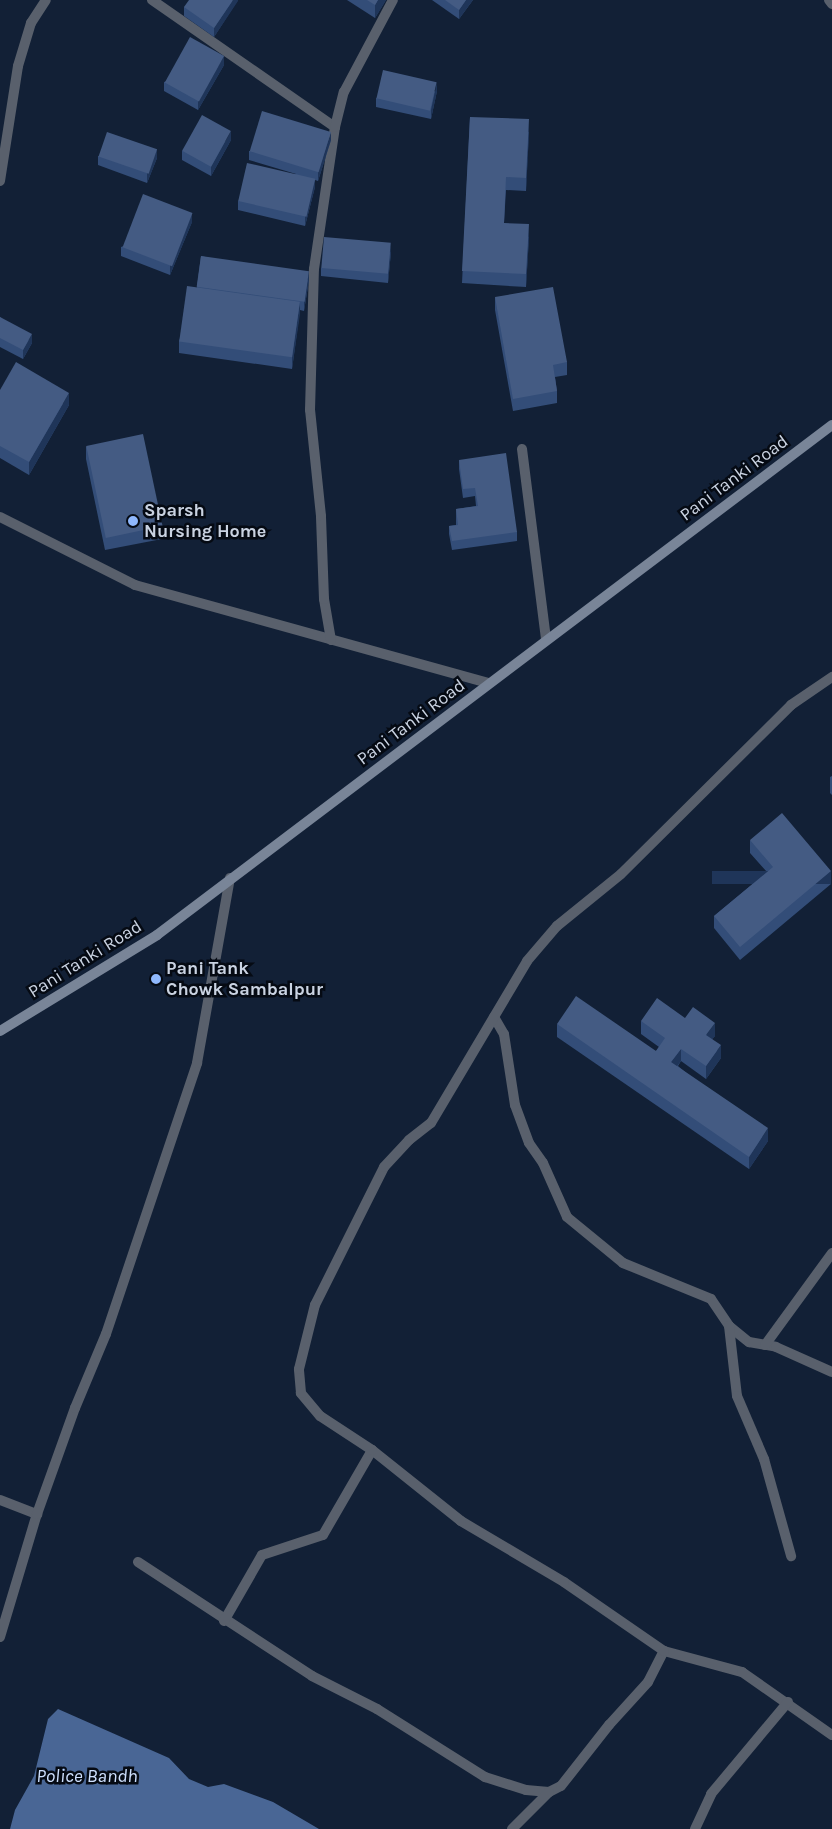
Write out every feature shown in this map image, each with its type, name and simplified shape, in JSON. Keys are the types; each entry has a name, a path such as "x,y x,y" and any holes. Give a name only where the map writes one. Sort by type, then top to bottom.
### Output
{"street":[{"path":"0,181 18,66 31,23 46,0"},
{"path":"152,0 335,127"},
{"path":"331,640 324,599 321,516 310,410 314,269 335,127 344,92 393,0"},
{"path":"829,0 832,4"},
{"name":"Pani Tanki Road","path":"0,1031 157,934 832,425"},
{"path":"522,449 546,640"},
{"path":"0,516 135,585 489,683"},
{"path":"832,677 791,705 621,874 557,926 527,961 431,1123 409,1140 384,1167 315,1305 299,1369 301,1393 320,1416 372,1450 461,1520 564,1582 664,1651 733,1668 788,1702 832,1735"},
{"path":"0,1637 37,1514 75,1408 106,1334 197,1063 230,878"},
{"path":"494,1017 504,1034 515,1105 529,1144 543,1163 567,1217 624,1263 711,1299 729,1326 749,1342 765,1345 832,1372"},
{"path":"765,1345 832,1252"},
{"path":"729,1326 737,1396 764,1459 791,1556"},
{"path":"224,1621 262,1555 323,1535 372,1450"},
{"path":"0,1500 37,1514"},
{"path":"138,1562 224,1621 312,1676 377,1709 484,1777 526,1790 549,1792"},
{"path":"512,1829 549,1792 561,1786 598,1738 648,1682 664,1651"},
{"path":"695,1829 710,1794 788,1702"}],"water":[{"name":"Police Bandh","path":"58,1709 169,1758 189,1779 208,1787 224,1784 273,1802 319,1829 10,1829 15,1810 34,1776 48,1719"}],"building":[{"path":"189,0 233,0 214,28 184,7"},
{"path":"367,0 378,0 375,5"},
{"path":"445,0 466,0 459,10"},
{"path":"190,37 224,56 199,101 165,82"},
{"path":"383,70 437,82 430,111 376,98"},
{"path":"262,111 331,132 319,172 250,151"},
{"path":"202,115 231,131 211,167 182,151"},
{"path":"470,117 529,119 526,178 506,177 504,223 529,224 526,274 462,271"},
{"path":"107,132 157,149 149,174 99,157"},
{"path":"247,163 315,179 306,217 238,201"},
{"path":"143,194 192,213 172,266 123,247"},
{"path":"324,237 391,243 388,274 321,268"},
{"path":"201,256 309,271 305,302 197,287"},
{"path":"187,286 300,302 292,357 179,341"},
{"path":"553,287 567,362 553,365 557,391 513,399 495,297"},
{"path":"0,317 32,334 23,350 0,338"},
{"path":"16,362 69,393 29,462 0,446 0,390"},
{"path":"143,434 163,526 106,538 86,446"},
{"path":"506,453 517,532 452,541 449,526 458,525 456,509 478,506 475,488 463,489 459,460"},
{"path":"782,813 831,871 740,947 714,916 773,867 750,840"},
{"path":"576,996 656,1051 665,1038 641,1021 657,998 685,1018 693,1007 715,1023 706,1035 721,1045 706,1066 681,1049 671,1062 768,1128 749,1157 557,1024"}],"place":[{"name":"Sparsh Nursing Home","path":"133,521"},
{"name":"Pani Tank Chowk Sambalpur","path":"156,979"}]}
